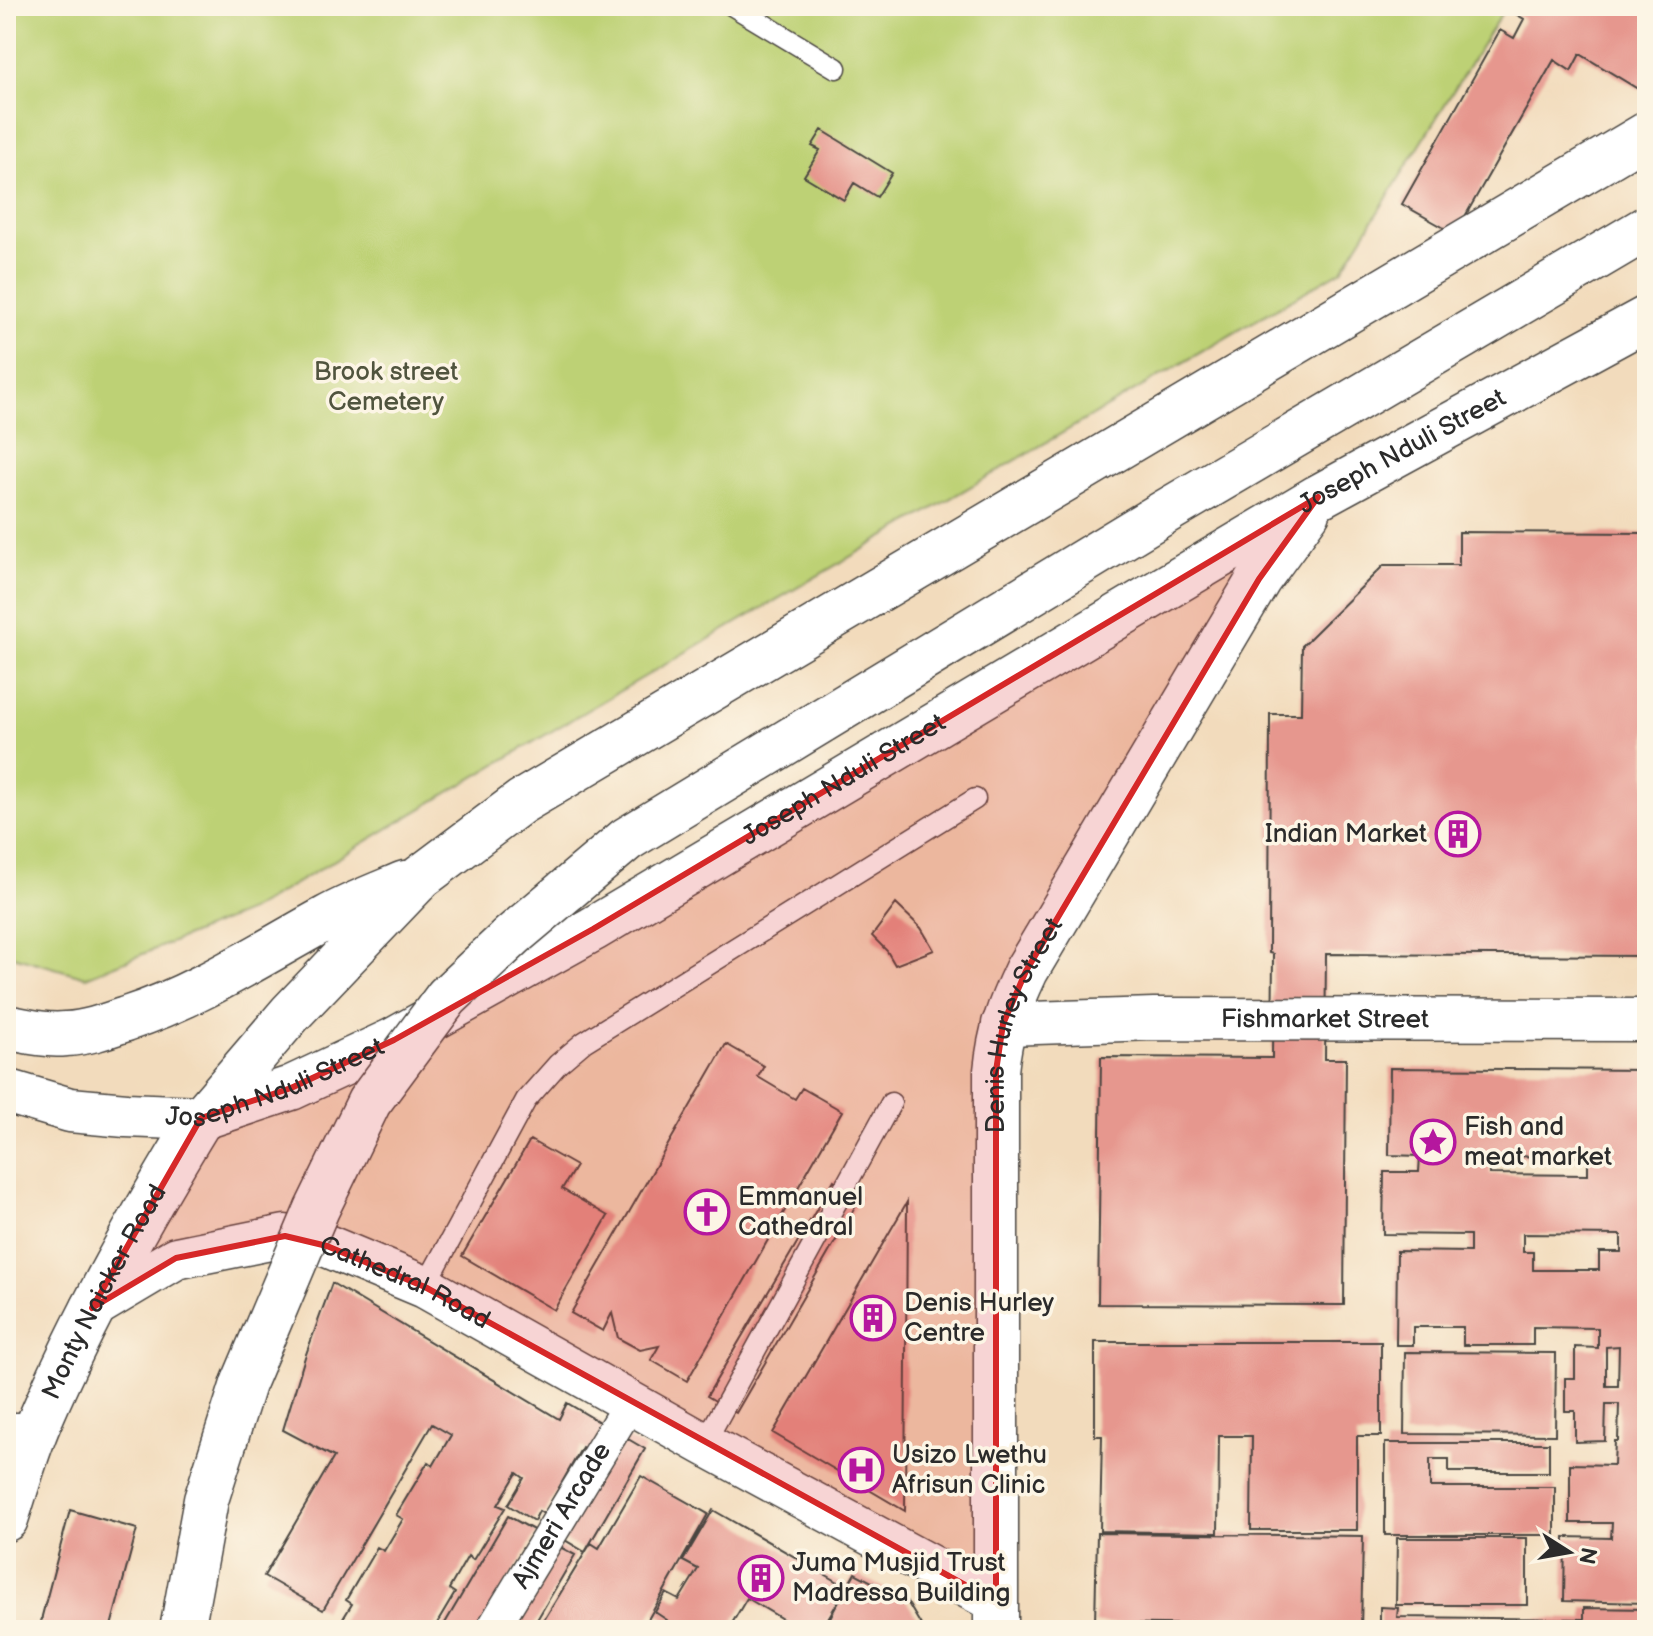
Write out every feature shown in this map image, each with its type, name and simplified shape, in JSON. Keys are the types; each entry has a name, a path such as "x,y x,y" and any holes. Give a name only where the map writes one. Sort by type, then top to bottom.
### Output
{"main road":[{"path":"6,1027 33,1033 66,1034 97,1029 150,1012 331,916 421,877 521,802 1647,134"},
{"path":"182,1630 206,1500 243,1384 317,1209 369,1102 447,997 513,935 627,839 1165,512 1647,228"},
{"name":"Joseph Nduli Street","path":"6,1091 70,1110 201,1118 291,1088 394,1040 593,929 1318,497 1628,343 1647,318"},
{"name":"Denis Hurley Street","path":"996,1616 996,1071 1003,1024 1026,971 1259,579 1318,497"},
{"name":"Monty Naicker Road","path":"6,1519 22,1423 201,1118 290,1014 421,877"}],"street":[{"name":"Fishmarket Street","path":"1003,1024 1154,1019 1647,1020"},
{"name":"Cathedral Road","path":"92,1308 176,1258 285,1236 327,1246 425,1287 704,1444 996,1616"},
{"name":"Ajmeri Arcade","path":"492,1630 630,1403"}],"lane":[{"path":"733,6 836,68"},
{"path":"425,1287 526,1100 558,1064 584,1042 975,799"},
{"path":"704,1444 891,1103"}],"highlighted area":[{"path":"1318,497 1259,579 1026,971 1003,1024 996,1071 996,1602 425,1287 327,1246 285,1236 176,1258 92,1308 201,1118 291,1088 394,1040 593,929"}],"green space":[{"name":"Brook street Cemetery","path":"6,6 1488,6 1501,14 1342,270 249,911 86,977 6,954"}],"building":[{"path":"1502,6 1647,6 1647,83 1638,89 1580,54 1571,71 1554,60 1455,234 1402,204 1500,30 1514,38 1524,19"},
{"path":"822,130 892,173 877,197 854,183 844,200 804,176 820,150 812,146"},
{"name":"Indian Market","path":"1459,532 1647,533 1647,956 1326,954 1325,1059 1346,1059 1344,1305 1098,1304 1101,1057 1272,1058 1270,714 1301,714 1302,646 1384,565 1459,565"},
{"path":"896,904 921,928 934,950 895,965 887,951 872,936"},
{"name":"Emmanuel Cathedral","path":"726,1044 764,1066 758,1077 795,1099 802,1088 842,1111 687,1381 651,1360 659,1346 640,1350 618,1338 612,1313 603,1331 571,1313"},
{"path":"1390,1068 1647,1070 1647,1603 1564,1601 1565,1537 1611,1538 1612,1523 1570,1523 1570,1464 1614,1465 1615,1441 1618,1441 1619,1404 1606,1404 1605,1441 1575,1442 1575,1411 1565,1411 1565,1378 1575,1378 1575,1347 1598,1348 1598,1328 1533,1327 1533,1345 1463,1345 1463,1327 1413,1327 1413,1345 1396,1345 1397,1251 1470,1252 1470,1235 1383,1234 1384,1172 1419,1172 1420,1156 1389,1155","holes":["1490,1156 1588,1157 1588,1175 1490,1174","1523,1234 1621,1235 1621,1252 1599,1252 1599,1270 1533,1270 1533,1252 1523,1252","1619,1346 1618,1386 1606,1386 1606,1347"]},
{"path":"530,1140 576,1166 562,1189 608,1216 554,1310 462,1256"},
{"path":"834,1180 861,1197 736,1413 707,1396"},
{"name":"Denis Hurley Centre","path":"907,1202 905,1511 773,1433"},
{"path":"332,1283 559,1419 567,1403 645,1449 585,1552 560,1537 600,1457 582,1447 544,1514 539,1511 534,1521 508,1505 524,1478 517,1473 498,1505 505,1508 473,1560 468,1556 449,1589 455,1593 433,1630 336,1630 352,1604 346,1600 377,1547 384,1551 403,1519 396,1515 428,1462 433,1466 451,1435 432,1424 323,1610 264,1576 334,1457 283,1430"},
{"path":"1095,1342 1381,1342 1381,1436 1357,1436 1357,1530 1251,1530 1252,1436 1219,1436 1218,1533 1100,1531 1102,1436 1095,1436"},
{"path":"1405,1352 1556,1353 1555,1435 1404,1434"},
{"path":"1385,1443 1549,1443 1549,1472 1449,1472 1449,1459 1430,1459 1430,1487 1555,1487 1555,1535 1385,1535"},
{"path":"641,1476 708,1514 642,1630 538,1630 591,1543 599,1548"},
{"path":"70,1510 137,1529 110,1630 40,1630"},
{"name":"Juma Musjid Trust Madressa Building","path":"713,1510 847,1587 855,1573 906,1600 924,1630 826,1630 842,1595 821,1630 801,1630 747,1598 728,1630 662,1630 667,1620 655,1612 666,1593 679,1600 698,1569 683,1561"},
{"path":"508,1516 537,1532 480,1630 441,1630"},
{"path":"1097,1533 1363,1536 1361,1630 1354,1630 1354,1627 1095,1623"},
{"path":"1397,1538 1527,1538 1527,1605 1396,1605"},
{"path":"549,1541 575,1555 531,1630 495,1630"},
{"path":"1380,1607 1398,1608 1397,1617 1584,1619 1584,1608 1647,1609 1647,1630 1380,1630"}],"place":[{"name":"Indian Market","path":"1458,834"},
{"name":"Fish and meat market","path":"1433,1142"},
{"name":"Emmanuel Cathedral","path":"707,1212"},
{"name":"Denis Hurley Centre","path":"873,1318"},
{"name":"Usizo Lwethu Afrisun Clinic","path":"861,1470"},
{"name":"Juma Musjid Trust Madressa Building","path":"761,1578"}]}
